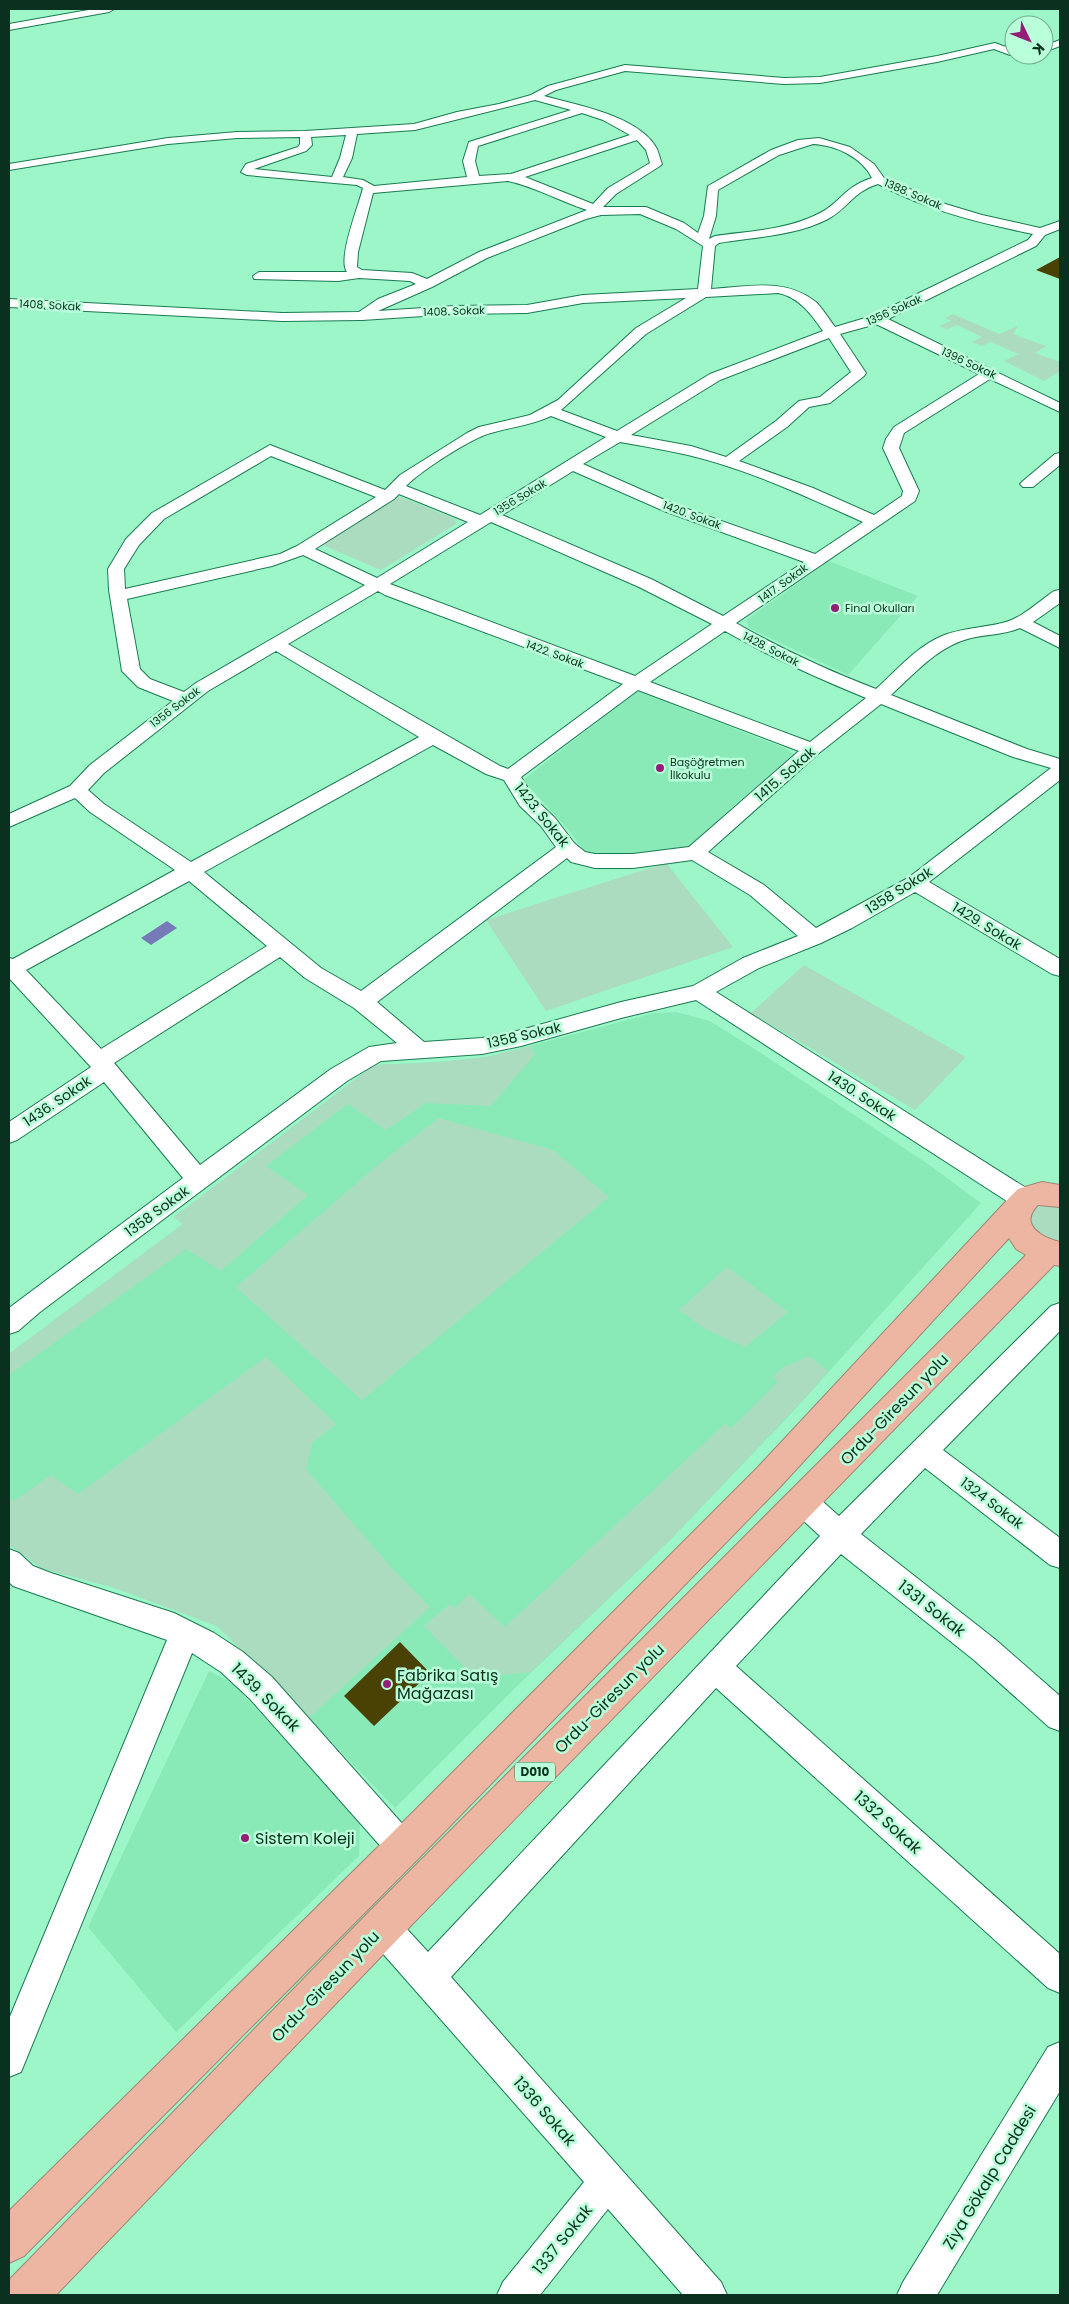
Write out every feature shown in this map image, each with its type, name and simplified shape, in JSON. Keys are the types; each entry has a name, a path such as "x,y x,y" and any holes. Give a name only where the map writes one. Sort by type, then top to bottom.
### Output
{"highway":[{"name":"D010","path":"9,2242 403,1848 769,1477 1060,1173"},
{"path":"1035,1200 1016,1221 1021,1234 1033,1246 1056,1256"},
{"name":"Ordu-Giresun yolu","path":"26,2295 382,1927 803,1502 1056,1256"}],"street":[{"path":"9,27 109,9"},
{"path":"9,167 168,141 236,135 352,132 414,127 457,115 500,107 535,96 552,88 600,73 624,68 784,81 811,80 937,59 995,46 1004,49"},
{"path":"535,96 626,126 650,146 655,155 656,164 612,191 593,211"},
{"path":"474,180 469,162 473,144 580,110"},
{"path":"336,180 346,158 352,132"},
{"path":"305,134 306,146 302,150 250,166 247,172 286,178 359,182 369,187 350,266 352,270 359,274"},
{"path":"368,190 512,178 638,136"},
{"name":"1388. Sokak","path":"705,242 712,190 728,178 795,145 811,141 843,146 876,172 879,180 908,195 981,219 1040,232"},
{"path":"512,178 593,211"},
{"path":"362,316 383,302 427,284 483,255 593,211 642,210 680,226 705,242 802,225 820,218 837,208 858,187 879,180"},
{"name":"1356 Sokak","path":"9,821 76,790 97,769 202,687 378,584 715,377 832,332 877,319 1032,242 1040,232 1060,224"},
{"path":"185,700 144,683 131,671 118,596 286,557 303,549 392,492 405,478 446,450 484,430 535,418 550,411 563,403 641,331 704,292 705,242"},
{"path":"259,276 338,276 359,274 412,277 427,284"},
{"name":"1408. Sokak","path":"9,303 282,317 362,316 454,310 528,309 583,299 750,289 789,291 812,306 859,373 825,400 804,404 802,409 728,462"},
{"name":"1396 Sokak","path":"877,319 1039,396 1060,408"},
{"name":"1417. Sokak","path":"511,776 636,684 908,498 911,491 891,448 893,439 899,430 990,373"},
{"path":"1039,396 1053,391"},
{"path":"550,411 619,436 691,451 728,462 807,491 874,521"},
{"name":"1428. Sokak","path":"118,596 116,569 132,542 158,516 270,450 392,492 485,518 645,583 769,649 878,697 1020,753 1060,765"},
{"path":"1028,484 1060,458"},
{"name":"1420. Sokak","path":"572,465 670,508 815,560"},
{"name":"1422. Sokak","path":"303,549 391,592 812,749"},
{"name":"1415. Sokak","path":"695,853 812,749 878,697 926,654 947,640 970,633 1006,628 1021,622 1060,595"},
{"path":"1021,622 1060,643"},
{"name":"1423. Sokak","path":"276,644 493,770 511,776 527,802 548,822 567,848 578,856 595,860 633,861 695,853"},
{"path":"199,1180 102,1065 10,968 190,871 433,736"},
{"name":"1358 Sokak","path":"10,1320 339,1075 377,1053 482,1046 521,1038 621,1010 699,992 752,963 814,938 915,884 1060,771"},
{"path":"76,790 97,808 190,871 313,973 362,1002 418,1049"},
{"path":"362,1002 567,848"},
{"path":"695,853 757,890 814,938"},
{"name":"1429. Sokak","path":"915,884 1060,969"},
{"name":"1436. Sokak","path":"9,1134 102,1065 281,947"},
{"name":"1430. Sokak","path":"699,992 1035,1200"},
{"path":"428,1977 715,1666 840,1535 925,1452 1060,1314"},
{"name":"1324 Sokak","path":"925,1452 1060,1555"},
{"name":"1331 Sokak","path":"803,1502 840,1535 984,1650 1060,1716"},
{"name":"1439. Sokak","path":"9,1563 23,1576 50,1587 164,1623 232,1662 261,1688 403,1848"},
{"path":"9,2060 185,1634"},
{"name":"1332 Sokak","path":"715,1666 1060,1976"},
{"name":"1336 Sokak","path":"382,1927 708,2295"},
{"name":"Ziya Gökalp Caddesi","path":"916,2295 1060,2059"},
{"name":"1337 Sokak","path":"516,2295 607,2182"}],"shaded area":[{"path":"953,314 999,334 1018,326 1013,334 1046,346 1035,353 1060,362 1060,371 1044,381 1004,361 1018,354 991,342 982,346 972,342 982,337 957,325 947,329 939,326 951,321 945,318"},
{"path":"401,497 455,519 456,524 381,570 318,543 392,498"},
{"name":"Final Okulları","path":"829,561 918,596 848,675 749,628 746,620"},
{"name":"Başöğretmen İlkokulu","path":"637,691 785,748 796,756 732,807 690,850 631,857 586,854 571,833 523,780"},
{"path":"666,863 733,947 546,1011 486,920"},
{"path":"804,965 966,1057 915,1110 751,1013"},
{"path":"676,1012 710,1021 931,1166 981,1203 789,1416 668,1542 513,1690 395,1808 271,1679 217,1626 115,1588 41,1568 9,1545 9,1354 183,1224 174,1217 374,1065 441,1062 487,1057 654,1013"},
{"path":"530,1046 535,1054 491,1106 426,1103 386,1130 348,1104 266,1166 308,1195 221,1271 186,1249 9,1375 9,1354 183,1224 174,1217 374,1065 441,1062 487,1057"},
{"path":"439,1118 553,1150 609,1197 362,1400 236,1287 379,1164"},
{"path":"1044,1205 1060,1207 1060,1240 1042,1236 1033,1228 1031,1216 1033,1210"},
{"path":"727,1267 788,1312 745,1347 705,1329 679,1310"},
{"path":"809,1356 828,1371 810,1393 668,1542 531,1672 475,1678 424,1626 450,1604 455,1608 469,1594 505,1627 725,1424 731,1428 778,1382 772,1377 784,1367"},
{"path":"266,1357 336,1424 312,1443 306,1469 391,1567 430,1607 309,1718 217,1626 115,1588 41,1568 9,1544 9,1497 14,1501 51,1475 78,1494"},
{"name":"Sistem Koleji","path":"209,1671 231,1682 360,1819 359,1856 176,2032 88,1927"}],"water":[{"path":"167,921 177,928 151,945 141,938"}],"building":[{"path":"1060,257 1060,279 1036,270"},
{"name":"Fabrika Satış Mağazası","path":"400,1642 430,1673 374,1726 344,1696"}],"place":[{"name":"Final Okulları","path":"835,608"},
{"name":"Başöğretmen İlkokulu","path":"660,768"},
{"name":"Fabrika Satış Mağazası","path":"387,1684"},
{"name":"Sistem Koleji","path":"245,1838"}]}
